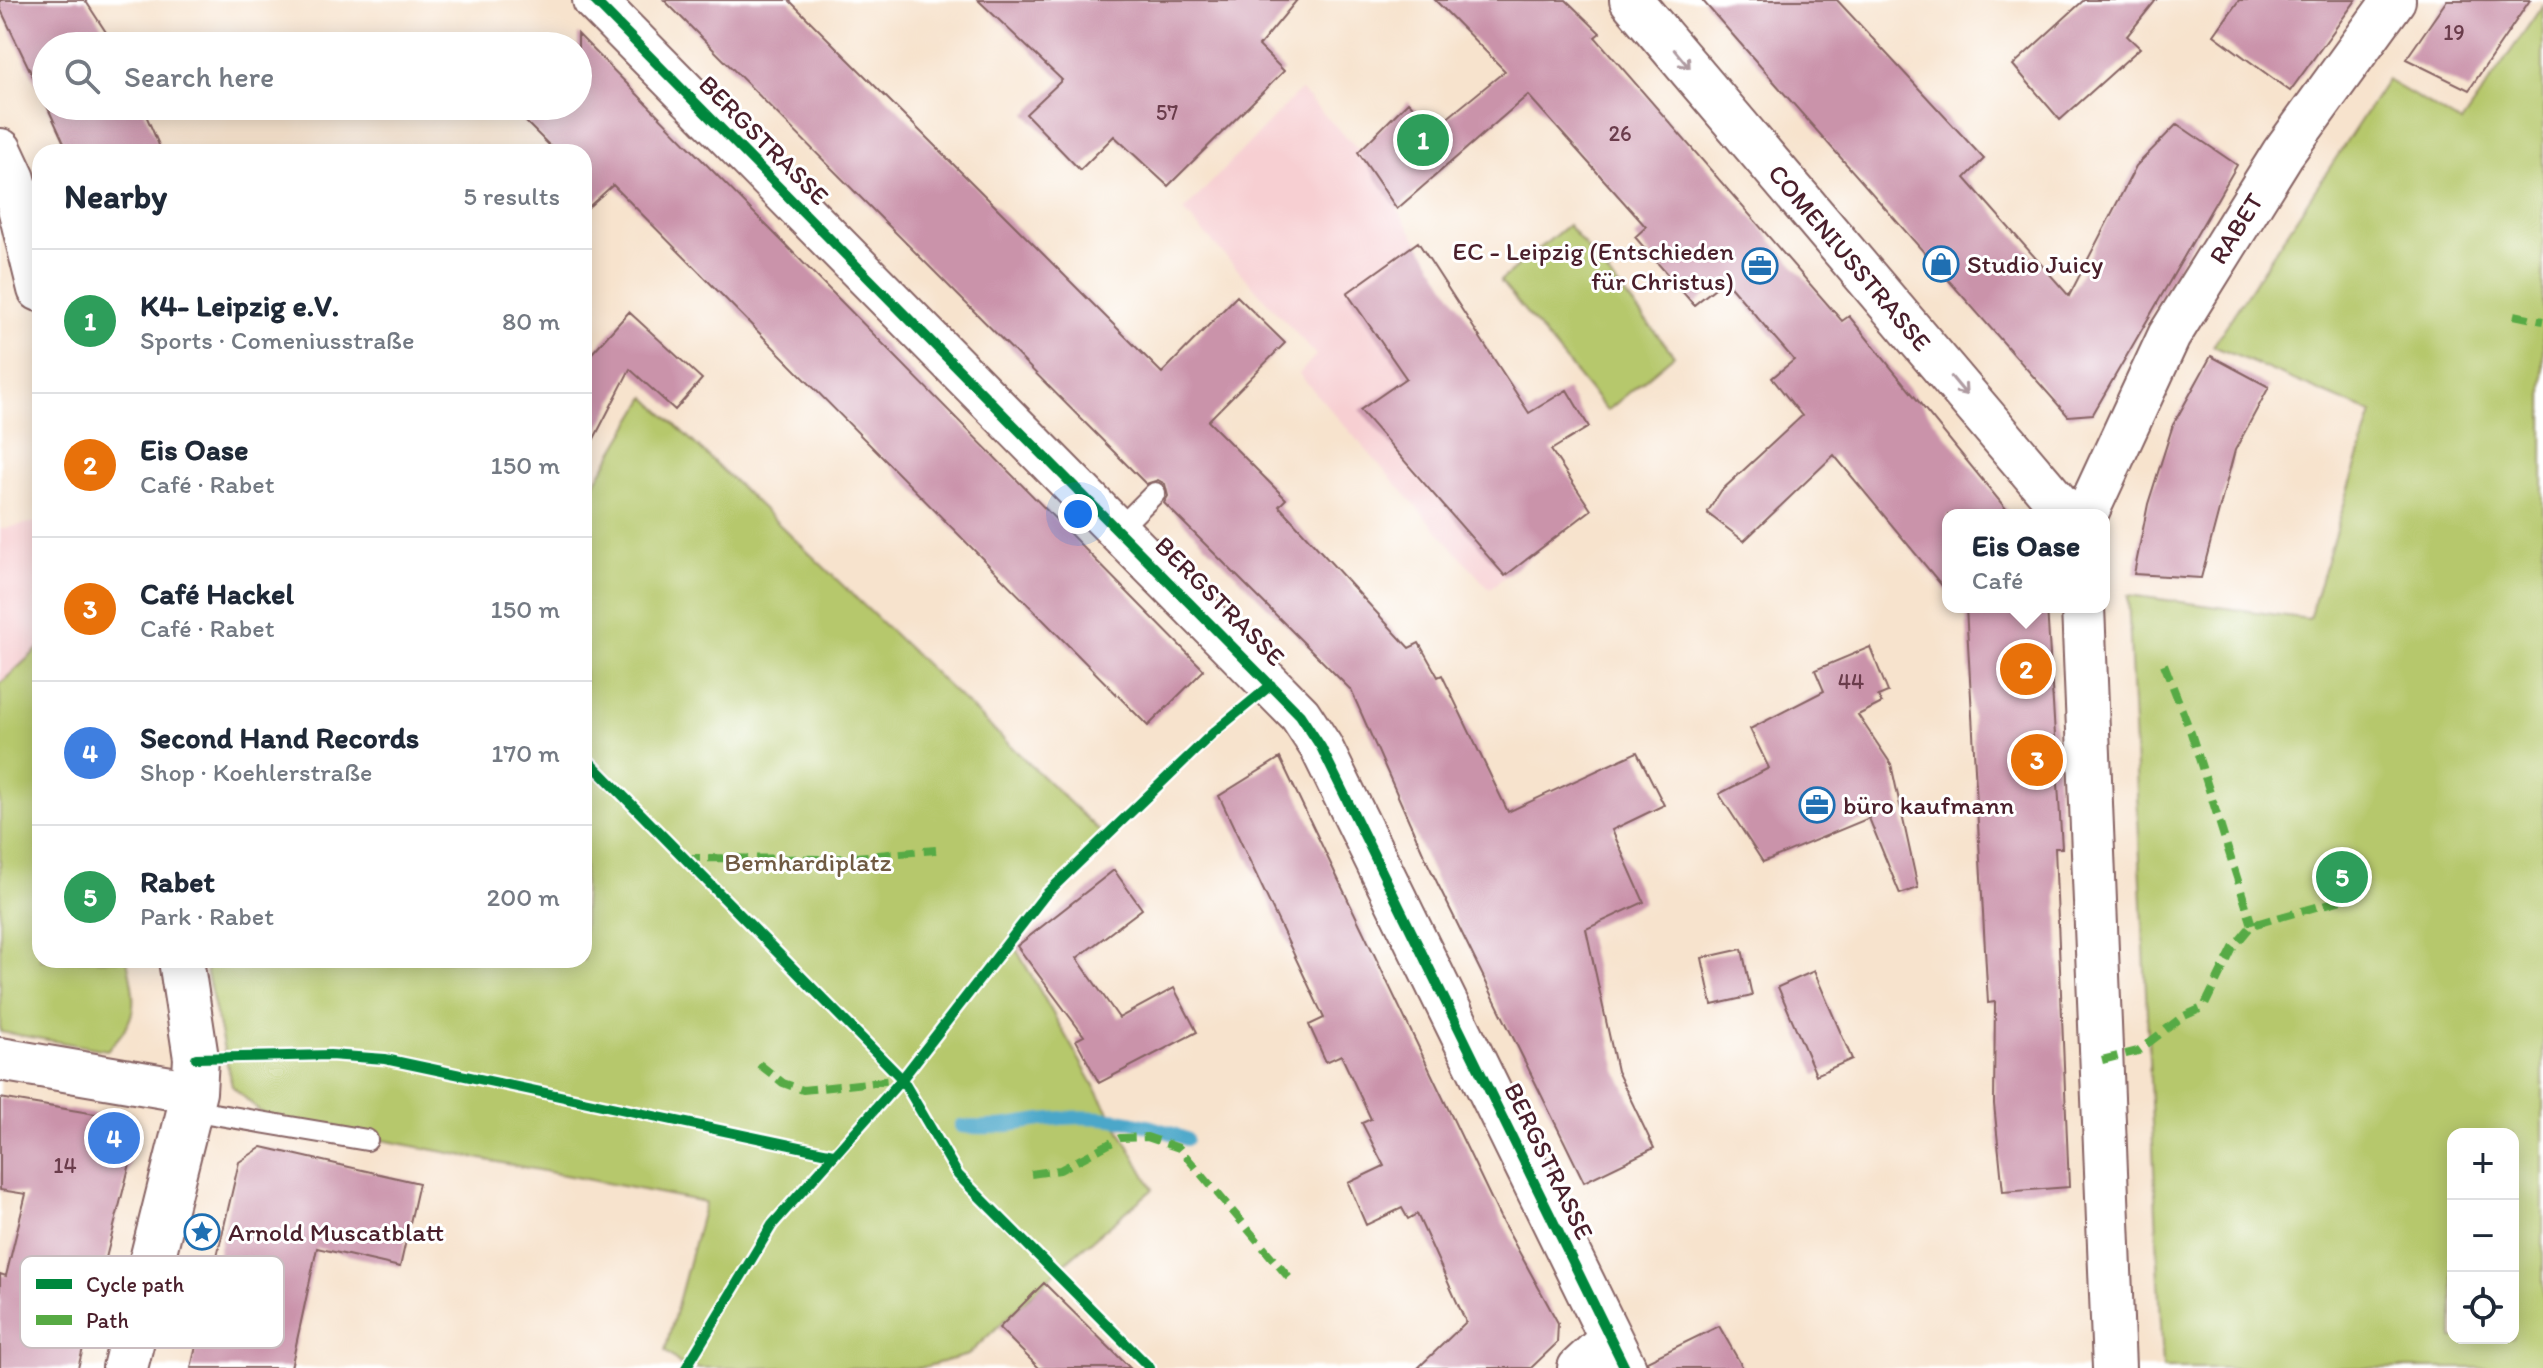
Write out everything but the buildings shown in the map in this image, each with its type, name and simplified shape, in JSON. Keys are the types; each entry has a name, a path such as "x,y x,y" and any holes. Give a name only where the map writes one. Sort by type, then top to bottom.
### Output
{"street":[{"name":"BERGSTRASSE","path":"594,0 1300,715 1321,747 1617,1354"},
{"name":"COMENIUSSTRASSE","path":"1631,0 2063,509"},
{"name":"RABET","path":"2089,509 2169,336 2283,153 2394,0"},
{"path":"0,151 13,179 32,256"},
{"path":"2083,613 2114,1368"},
{"path":"153,1256 192,1101 196,1058 182,968"},
{"path":"0,1059 192,1101"},
{"path":"125,1368 130,1348"},
{"path":"1579,1368 1617,1354"}],"lane":[{"path":"1118,530 1155,493"},
{"path":"192,1101 367,1140"}],"shaded area":[{"path":"1300,90 1359,150 1591,510 1489,589 1299,374 1316,355 1184,211"},
{"path":"32,523 32,654 0,684 0,529"}],"green space":[{"path":"2543,5 2543,1368 2163,1368 2128,595 2309,619 2372,413 2213,346 2387,80 2461,123"},
{"path":"1568,225 1674,355 1607,411 1500,281"},
{"name":"Bernhardiplatz","path":"646,397 1111,842 1047,900 1015,947 1153,1189 1066,1262 968,1355 920,1368 685,1368 665,1351 705,1202 267,1118 232,1086 206,968 592,968 592,488"},
{"path":"32,654 32,968 128,968 133,1009 125,1028 107,1050 0,1032 0,684"}],"waterway":[{"path":"961,1126 991,1127 1079,1117 1115,1119 1186,1139"}],"marked path":[{"path":"2514,315 2543,321"},
{"path":"2164,664 2191,733 2252,925"},
{"path":"684,858 832,859 936,850"},
{"path":"2102,1060 2138,1051 2182,1017 2204,1007 2233,948 2252,925 2359,895"},
{"path":"759,1064 783,1083 803,1090 902,1079"},
{"path":"1031,1174 1060,1170 1120,1138 1147,1137 1179,1148 1290,1279"}],"cycle path":[{"path":"594,0 1300,715 1321,747 1625,1368"},
{"path":"686,1368 772,1225 902,1079 1045,895 1214,732 1271,685"},
{"path":"592,764 902,1079 958,1175 1150,1368"},
{"path":"196,1058 330,1055 385,1059 833,1154"}],"place":[{"name":"K4- Leipzig e.V.","path":"1423,140"},
{"name":"Studio Juicy","path":"1941,264"},
{"name":"EC - Leipzig (Entschieden für Christus)","path":"1760,266"},
{"name":"Eis Oase","path":"2026,669"},
{"name":"Café Hackel","path":"2037,760"},
{"name":"büro kaufmann","path":"1817,805"},
{"name":"Rabet","path":"2342,877"},
{"name":"Second Hand Records","path":"114,1138"},
{"name":"Arnold Muscatblatt","path":"202,1232"}]}
